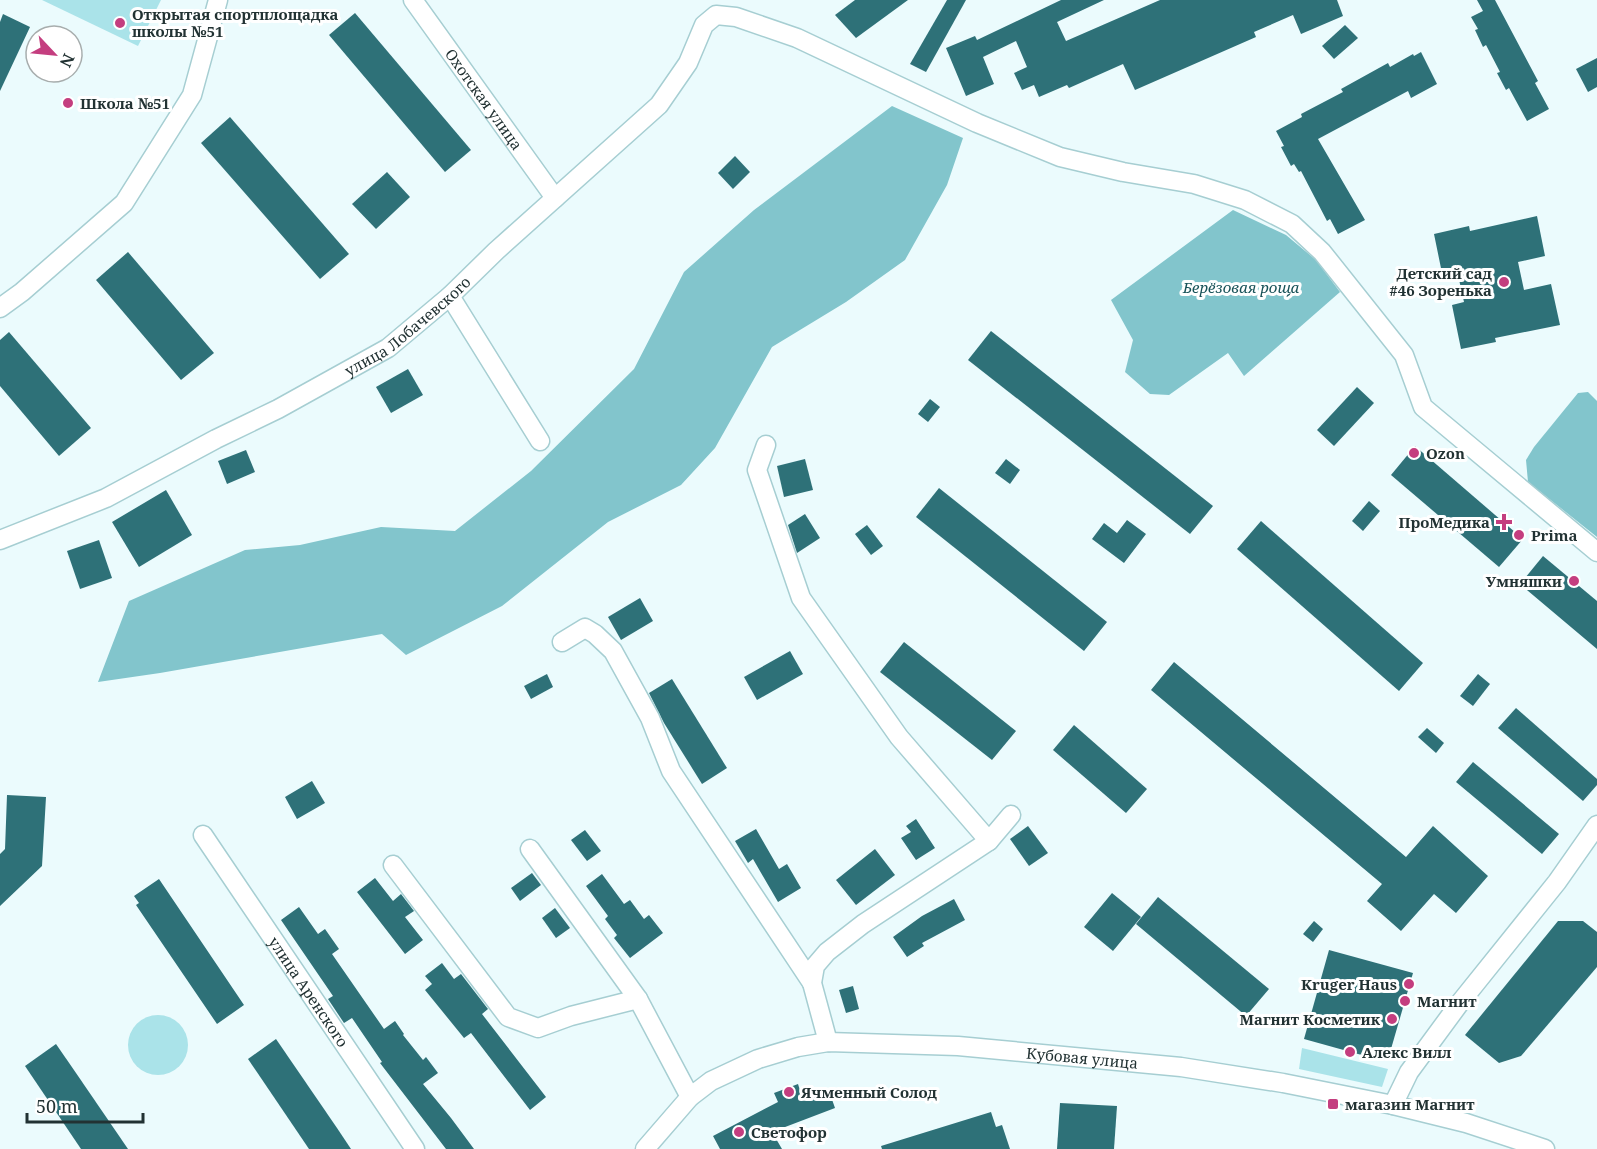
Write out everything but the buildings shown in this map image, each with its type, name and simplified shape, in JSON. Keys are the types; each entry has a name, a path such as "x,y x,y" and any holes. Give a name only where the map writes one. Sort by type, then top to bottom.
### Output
{"street":[{"path":"0,308 22,292 124,203 192,95 218,0"},
{"name":"Охотская улица","path":"413,0 555,198"},
{"name":"улица Лобачевского","path":"0,540 106,498 216,439 278,409 388,348 450,296 659,105 688,63 704,24 716,15 736,17 797,38 967,119 1060,157 1123,172 1194,184 1245,200 1292,224 1322,252 1404,355 1423,407 1597,552"},
{"path":"450,296 540,441"},
{"path":"766,445 757,470 801,598 899,737 989,841"},
{"path":"562,642 585,628 613,651 650,718 671,771 812,984 828,1042"},
{"path":"812,984 815,966 827,952 863,924 989,841 1011,815"},
{"path":"1393,1106 1409,1072 1459,1004 1557,882 1597,825"},
{"name":"улица Аренского","path":"203,835 415,1149"},
{"path":"530,849 638,999 690,1097"},
{"path":"393,865 508,1017 538,1028 571,1016 638,999"},
{"name":"Кубовая улица","path":"645,1149 690,1097 711,1081 758,1059 798,1047 828,1042 958,1046 1181,1067 1283,1083 1393,1106 1466,1123 1545,1149"}],"shaded area":[{"name":"Открытая спортплощадка школы №51","path":"42,0 161,0 138,46"},
{"path":"152,1015 164,1015 175,1020 183,1028 188,1045 186,1057 175,1070 164,1075 152,1075 141,1070 133,1062 128,1051 128,1039 133,1028 141,1020"},
{"path":"1302,1048 1388,1069 1382,1087 1299,1069"}],"green space":[{"path":"892,106 963,138 947,185 905,260 846,302 772,347 715,448 681,485 608,522 502,606 406,655 382,634 98,682 129,601 245,550 300,545 381,527 455,531 531,471 634,369 684,272 754,210"},
{"name":"Берёзовая роща","path":"1233,210 1286,235 1316,260 1340,292 1244,376 1228,353 1169,395 1150,394 1125,372 1133,340 1111,300"},
{"path":"1588,392 1597,401 1597,537 1528,482 1526,460 1578,393"}],"place":[{"name":"Открытая спортплощадка школы №51","path":"120,23"},
{"name":"Школа №51","path":"68,103"},
{"name":"Детский сад #46 Зоренька","path":"1504,282"},
{"name":"Ozon","path":"1414,453"},
{"name":"ПроМедика","path":"1504,522"},
{"name":"Prima","path":"1519,535"},
{"name":"Умняшки","path":"1574,581"},
{"name":"Kruger Haus","path":"1409,984"},
{"name":"Магнит","path":"1405,1001"},
{"name":"Магнит Косметик","path":"1392,1019"},
{"name":"Алекс Вилл","path":"1350,1052"},
{"name":"Ячменный Солод","path":"789,1092"},
{"name":"магазин Магнит","path":"1333,1104"},
{"name":"Светофор","path":"739,1132"}]}
